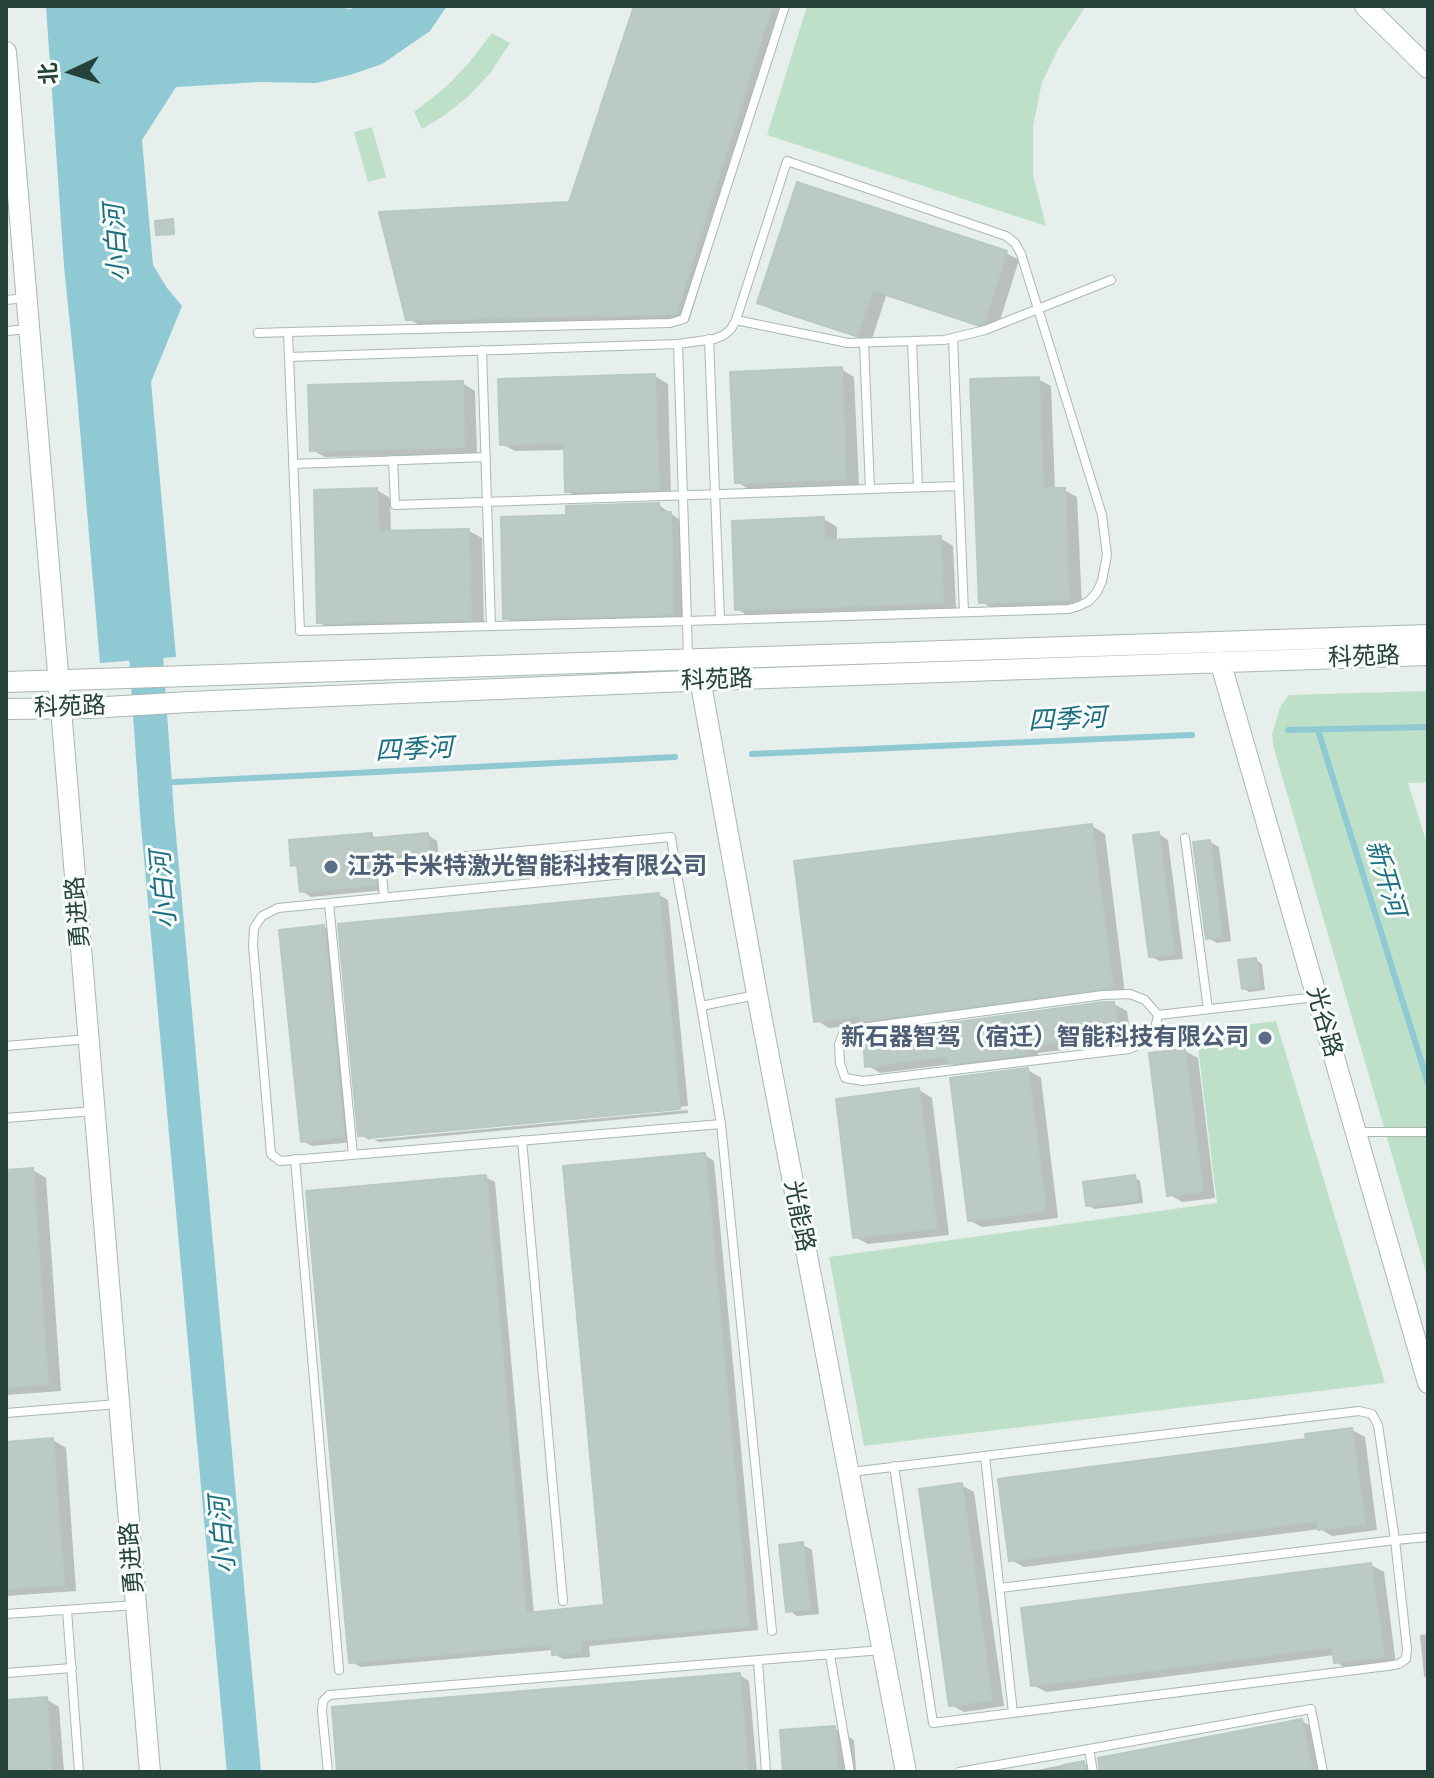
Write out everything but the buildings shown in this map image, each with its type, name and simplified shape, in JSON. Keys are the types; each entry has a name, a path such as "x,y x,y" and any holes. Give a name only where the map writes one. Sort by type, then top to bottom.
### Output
{"street":[{"path":"1365,6 1428,68"},
{"name":"勇进路","path":"6,52 16,299 29,329 150,1772"},
{"name":"科苑路","path":"6,709 189,702 695,667 1428,635"},
{"name":"科苑路","path":"6,682 187,675 1220,661 1428,655"},
{"name":"光谷路","path":"1220,661 1428,1383"},
{"name":"光能路","path":"695,667 906,1772"}],"lane":[{"path":"258,333 670,323 684,319 785,6"},
{"path":"288,332 293,464 300,631 1069,609 1089,601 1097,592 1105,567 1107,555 1102,515 1015,243 1006,236 787,161 736,320 724,335 678,344 289,357"},
{"path":"736,320 840,342 953,338 985,330 1111,280"},
{"path":"6,331 29,329"},
{"path":"953,338 964,612"},
{"path":"709,339 720,620"},
{"path":"912,341 918,487"},
{"path":"864,343 870,489"},
{"path":"678,344 687,621 695,667"},
{"path":"482,350 491,626"},
{"path":"293,464 486,457"},
{"path":"393,460 395,505 959,486"},
{"path":"384,897 381,864 671,837 721,1124 772,1631"},
{"path":"1185,838 1208,1009"},
{"path":"676,869 278,908 262,916 254,928 253,945 271,1154 280,1161 721,1124"},
{"path":"329,903 353,1155"},
{"path":"701,1006 757,994"},
{"path":"1130,994 1145,1000 1158,1015 1154,1033 1129,1049 863,1081 845,1078 840,1063 839,1044 843,1034 861,1028 1103,995 1130,994"},
{"path":"1158,1015 1317,996"},
{"path":"6,1046 88,1039"},
{"path":"6,1118 94,1110"},
{"path":"1356,1132 1428,1132"},
{"path":"522,1140 563,1601"},
{"path":"295,1159 339,1670"},
{"path":"6,1413 119,1404"},
{"path":"848,1472 894,1466 1359,1411 1372,1414 1378,1425 1395,1540 1406,1659 1399,1664 933,1723 894,1466"},
{"path":"985,1456 1013,1713"},
{"path":"1000,1588 1428,1537"},
{"path":"6,1614 136,1605"},
{"path":"67,1610 79,1772"},
{"path":"328,1772 322,1711 323,1701 329,1695 882,1650"},
{"path":"830,1655 850,1772"},
{"path":"758,1661 766,1772"},
{"path":"6,1673 72,1668"},
{"path":"959,1772 1311,1709 1323,1772"},
{"path":"1089,1749 1093,1772"}],"green space":[{"path":"807,6 1086,6 1059,47 1042,82 1033,126 1033,175 1046,226 767,135"},
{"path":"492,33 510,43 491,72 469,96 422,129 414,112 446,87"},
{"path":"372,127 386,177 368,182 354,132"},
{"path":"1428,691 1428,782 1408,783 1428,847 1428,1279 1272,734 1281,705 1289,695"},
{"path":"1276,1021 1385,1383 864,1446 829,1257 1217,1203 1196,1031"}],"water":[{"path":"46,6 328,6 350,9 361,6 447,6 430,31 382,64 350,75 316,83 260,82 176,87 142,140 153,265 182,306 151,382 176,657 100,663 64,266"}],"waterway":[{"name":"小白河","path":"143,613 157,814 244,1772"},
{"name":"四季河","path":"1288,730 1428,727"},
{"name":"新开河","path":"1318,730 1428,1083"},
{"name":"四季河","path":"752,754 1192,735"},
{"name":"四季河","path":"155,783 675,757"}],"place":[{"name":"江苏卡米特激光智能科技有限公司","path":"331,867"},
{"name":"新石器智驾（宿迁）智能科技有限公司","path":"1265,1038"}]}
